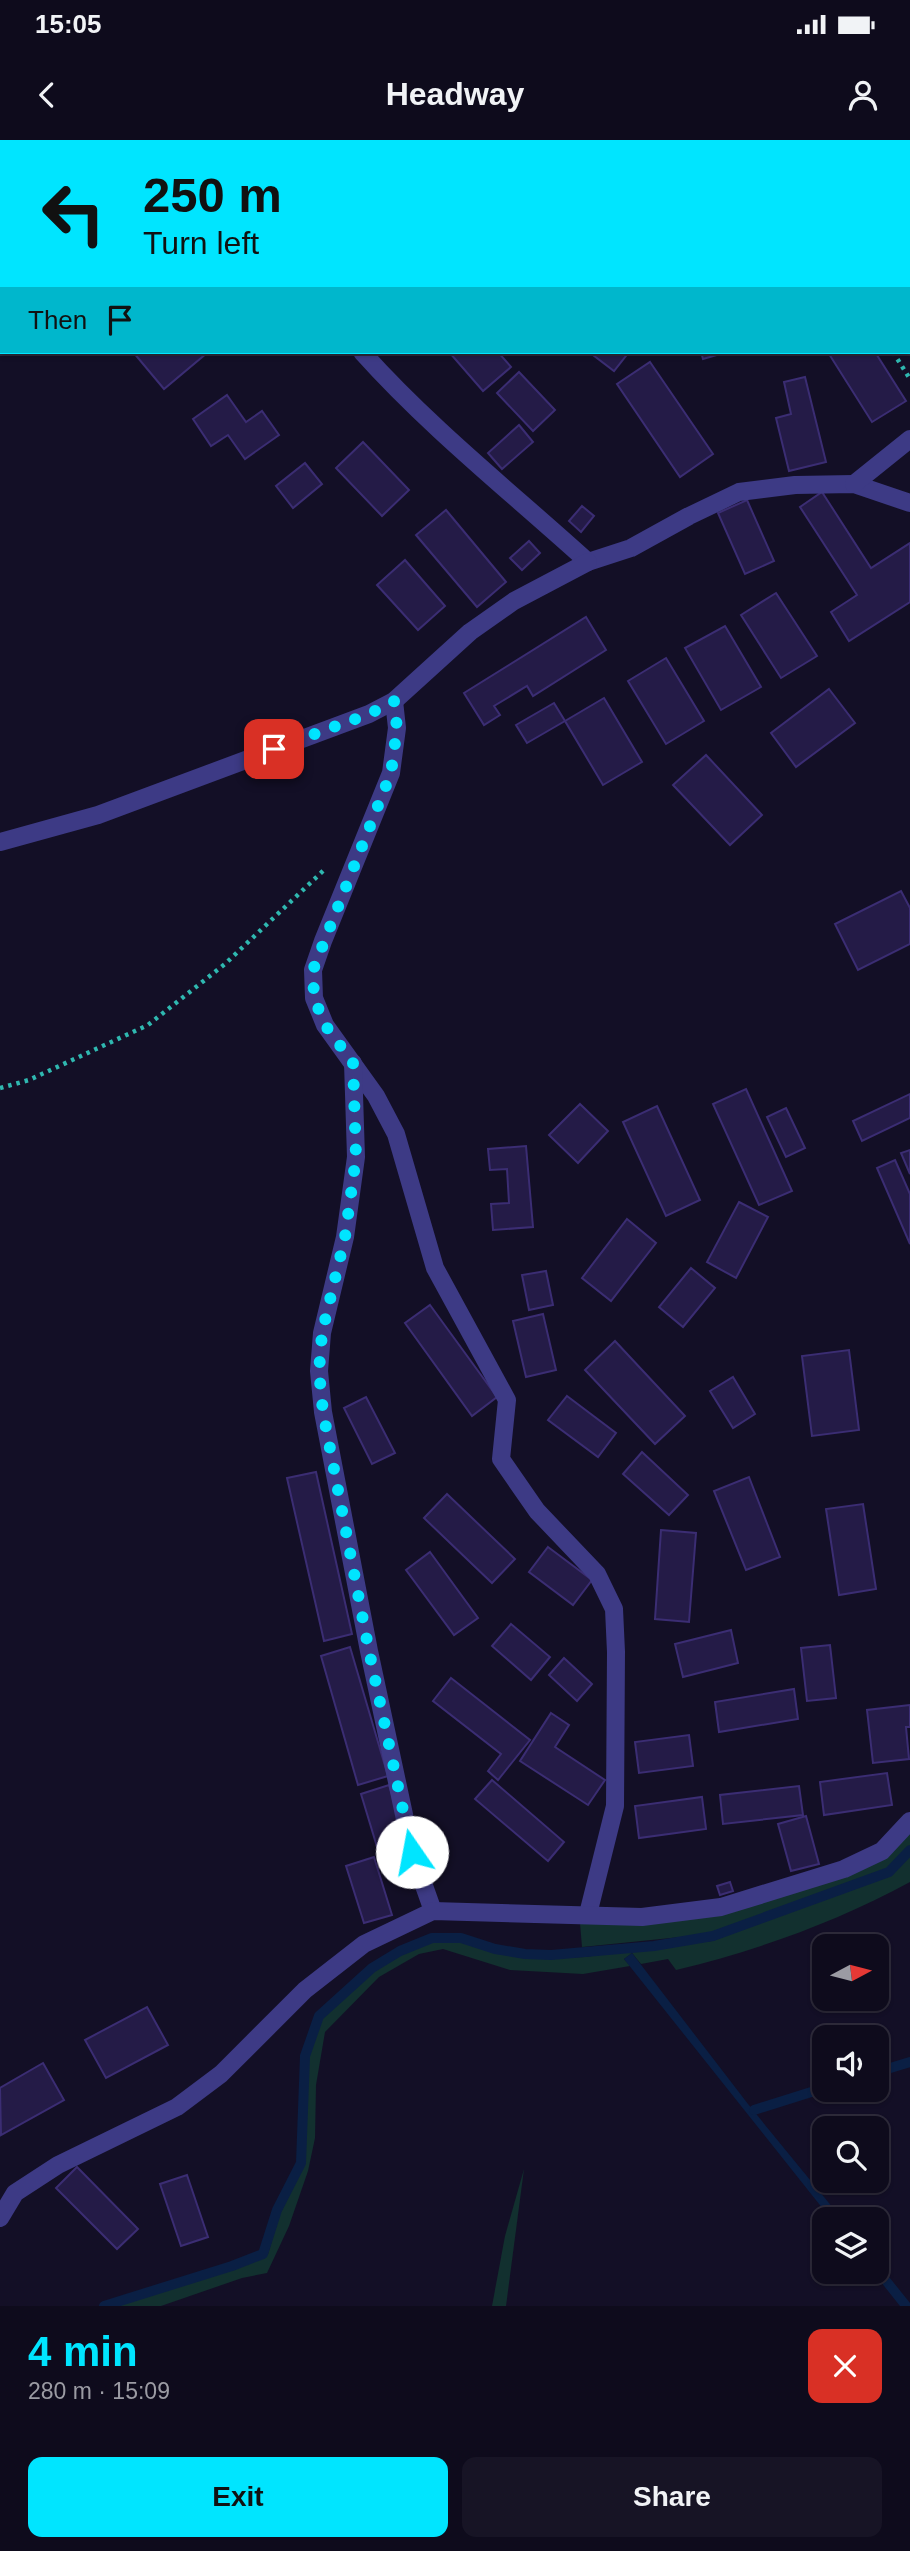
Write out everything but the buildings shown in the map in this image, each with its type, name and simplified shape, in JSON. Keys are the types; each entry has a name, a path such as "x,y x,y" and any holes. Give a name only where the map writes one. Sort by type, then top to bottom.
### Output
{"street":[{"path":"364,354 458,448 588,562"},
{"path":"854,484 910,439"},
{"path":"0,842 98,815 369,714 394,701 470,632 514,601 588,562 631,548 739,492 795,485 854,484 910,503"},
{"path":"394,701 397,728 391,773 313,970 314,998 325,1025 376,1096 396,1135 435,1268 507,1400 501,1459 537,1511 597,1574 614,1609 615,1806 588,1914"},
{"path":"353,1063 356,1157 345,1237 322,1333 320,1384 386,1731 412,1852 433,1911"},
{"path":"0,2218 15,2193 58,2165 177,2106 221,2074 305,1990 364,1944 433,1911 642,1917 720,1907 844,1869 882,1851 910,1821"}],"path":[{"path":"894,354 910,379"},
{"path":"0,1088 29,1080 148,1026 225,964 334,861"}],"green space":[{"path":"910,1831 910,1846 886,1869 710,1934 582,1947 580,1923 659,1922 714,1916"},
{"path":"910,1856 910,1882 854,1910 796,1934 676,1970 668,1959 641,1964 632,1953 624,1959 630,1966 583,1974 510,1970 443,1949 419,1954 379,1977 325,2032 316,2085 315,2138 308,2171 289,2226 267,2273 242,2278 161,2306 117,2306 249,2264 268,2254 280,2214 299,2175 303,2160 309,2054 322,2018 376,1968 412,1948 439,1940 454,1940 495,1953 533,1959 584,1957 712,1941 886,1877 895,1872"},
{"path":"524,2169 506,2306 492,2306 505,2236"}],"water":[{"path":"632,1953 812,2182 812,2193 821,2193 832,2207 821,2207 624,1959"},
{"path":"889,2277 910,2303 910,2306 900,2306 883,2284 889,2284"}],"waterway":[{"path":"104,2306 263,2254 277,2210 301,2163 305,2056 319,2016 372,1968 400,1951 432,1938 461,1938 495,1949 551,1955 654,1946 713,1936 889,1872 910,1850"},
{"path":"889,2068 910,2062"},
{"path":"754,2110 812,2092"}],"route":[{"path":"274,749 369,714 394,701 397,728 391,773 313,970 314,998 325,1025 353,1063 356,1157 345,1237 322,1333 319,1371 323,1412 369,1651 412,1852"}]}
